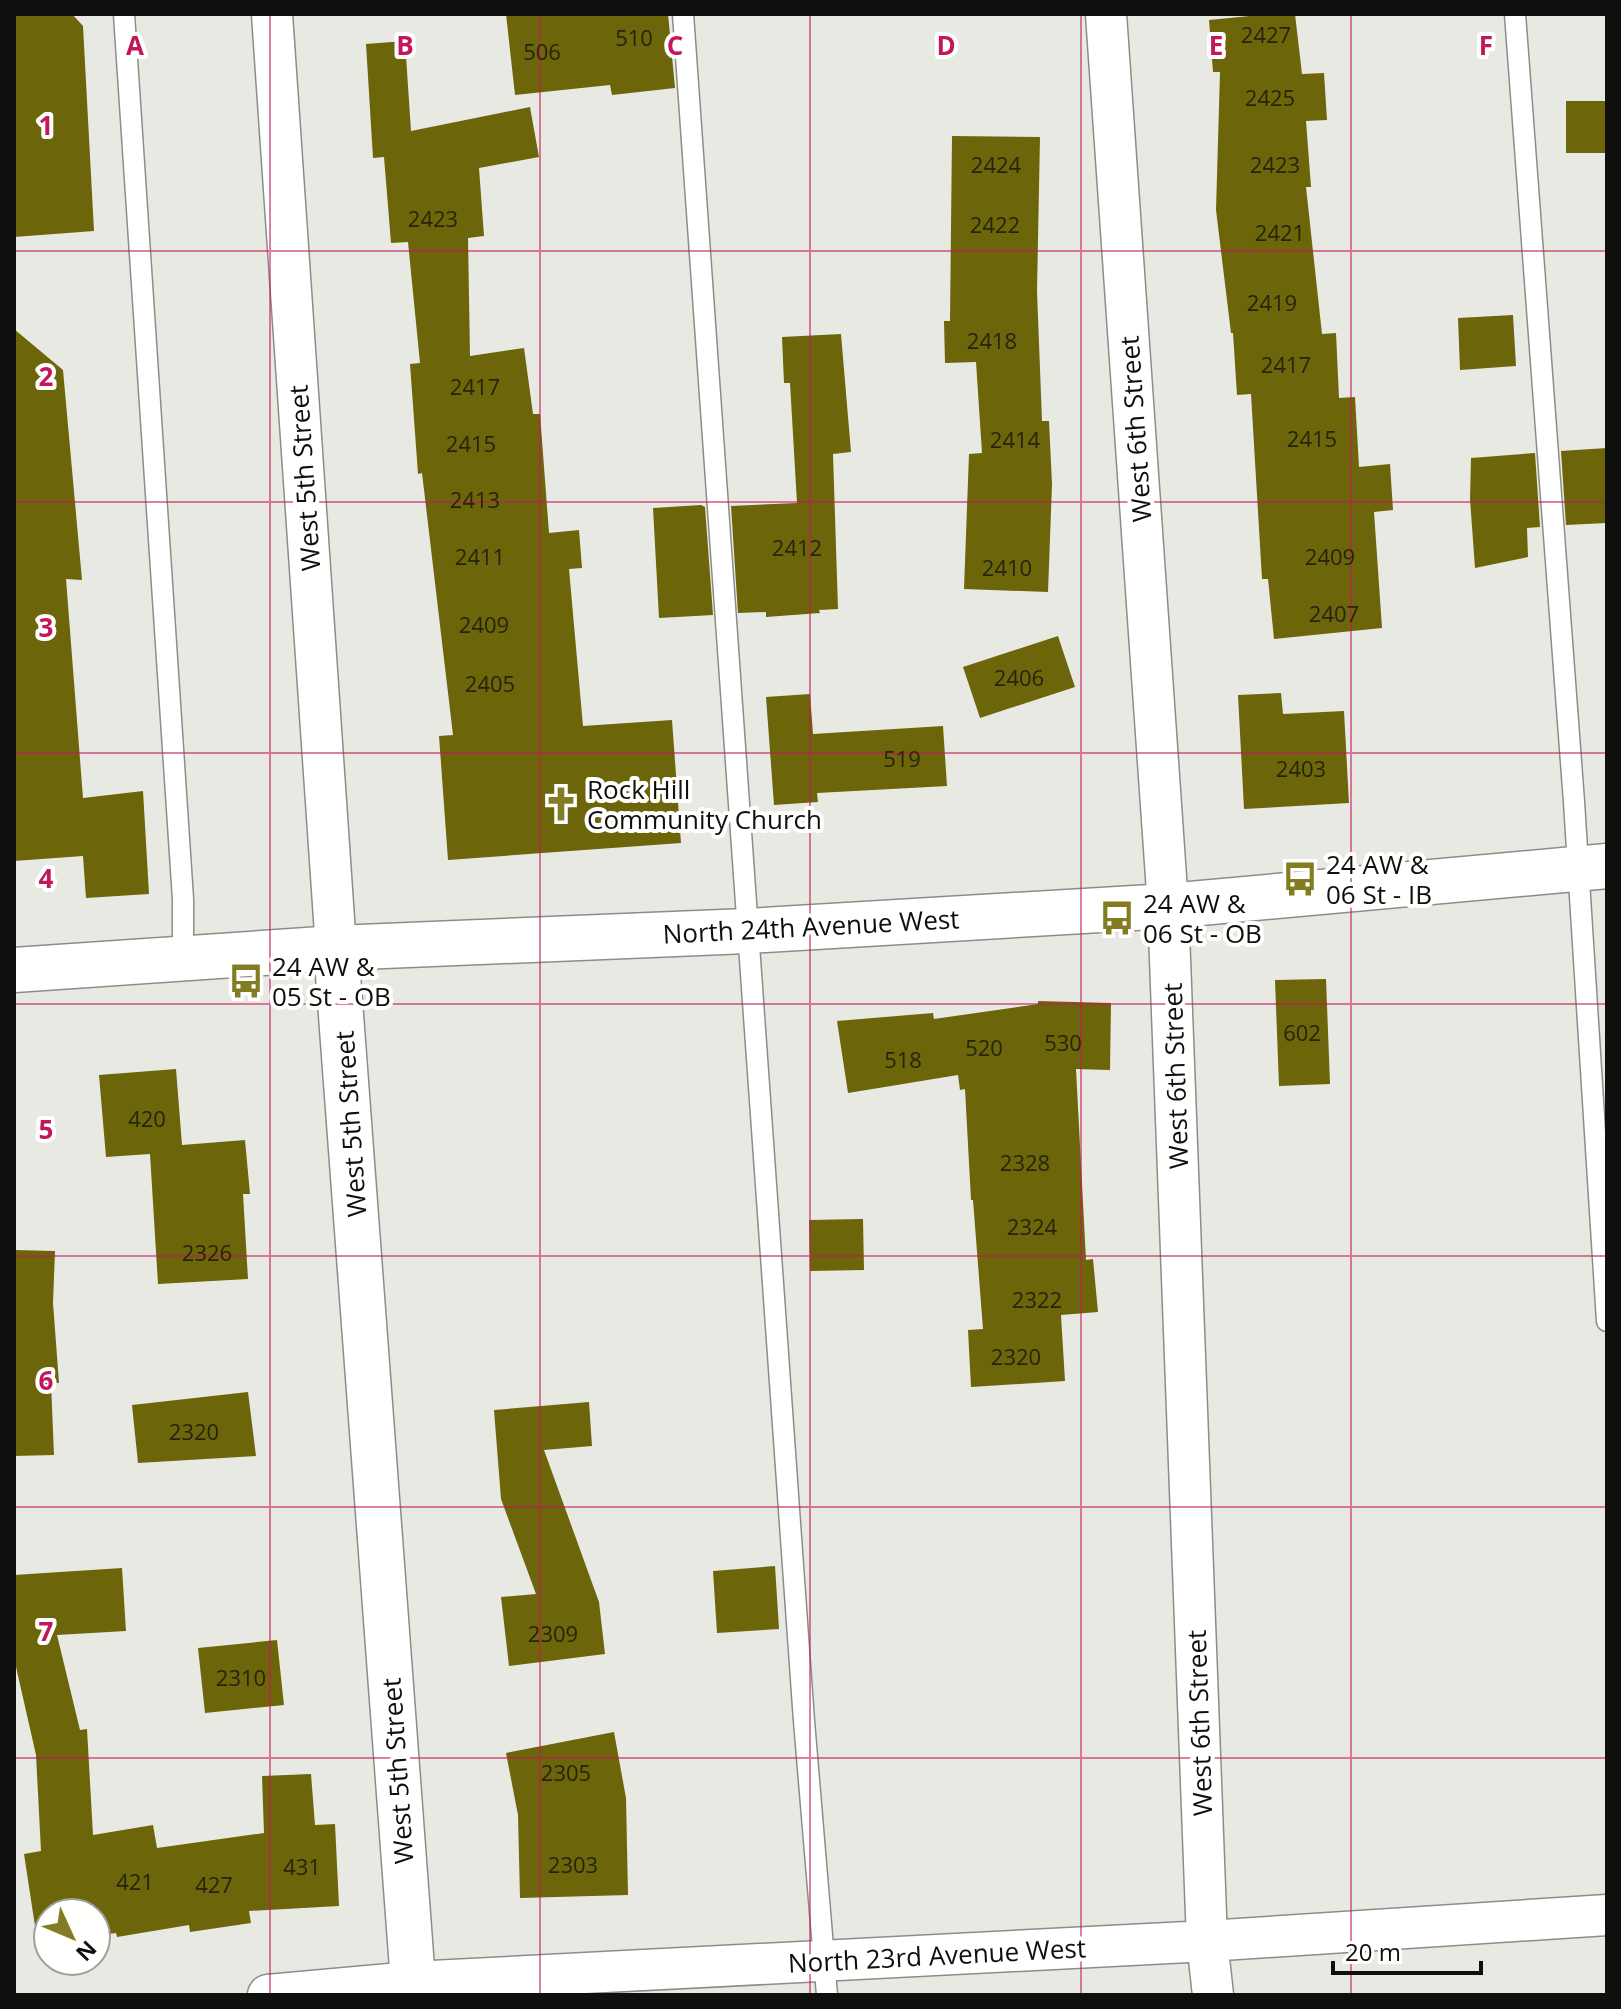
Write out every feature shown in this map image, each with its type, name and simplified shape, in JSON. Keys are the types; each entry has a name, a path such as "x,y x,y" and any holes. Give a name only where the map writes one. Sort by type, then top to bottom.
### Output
{"street":[{"name":"West 5th Street","path":"272,14 336,948 413,1988"},
{"name":"West 6th Street","path":"1106,14 1168,906 1207,1941 1213,1995"},
{"name":"North 24th Avenue West","path":"14,970 336,948 747,931 1168,906 1593,867"},
{"name":"North 23rd Avenue West","path":"268,1995 413,1988 826,1978 1207,1941 1607,1915"}],"lane":[{"path":"124,14 183,899 183,959"},
{"path":"683,14 804,1721 826,1978"},
{"path":"1515,14 1593,867 1607,1321"}],"building":[{"path":"14,14 72,14 83,26 94,231 14,237"},
{"path":"506,14 668,14 675,88 612,95 610,85 515,95"},
{"path":"1295,14 1302,74 1324,73 1327,120 1306,121 1311,187 1306,187 1322,334 1336,333 1339,398 1355,397 1359,467 1390,464 1393,510 1374,512 1382,628 1274,639 1268,579 1262,579 1251,394 1237,395 1233,333 1216,210 1220,72 1213,72 1209,20"},
{"path":"405,41 411,131 530,107 539,157 479,168 484,236 468,238 470,356 524,348 533,414 540,414 549,533 579,530 582,568 569,569 583,726 672,720 681,843 448,860 439,736 453,735 422,473 418,474 410,364 420,363 408,242 391,243 384,157 373,158 366,44"},
{"path":"1566,101 1607,101 1607,153 1566,153"},
{"path":"952,136 1040,137 1037,291 1042,421 1049,421 1052,484 1048,592 964,589 969,454 982,453 976,362 945,363 944,321 950,321"},
{"path":"1513,315 1516,366 1460,370 1458,318"},
{"path":"14,329 63,370 82,580 66,579 83,798 143,791 149,894 86,898 83,856 14,861"},
{"path":"841,334 851,452 833,454 838,609 766,617 766,612 738,613 731,506 797,503 790,383 784,383 782,337"},
{"path":"1607,448 1607,523 1566,525 1561,451"},
{"path":"1535,453 1540,527 1527,528 1528,557 1475,568 1470,499 1471,458"},
{"path":"705,507 713,615 659,618 653,508"},
{"path":"1058,636 1075,687 980,718 963,667"},
{"path":"1281,693 1283,714 1344,711 1349,803 1244,809 1238,695"},
{"path":"810,694 813,734 943,726 947,786 817,793 818,802 774,805 766,697"},
{"path":"1326,979 1330,1084 1279,1086 1275,980"},
{"path":"1038,1001 1111,1003 1110,1070 1076,1069 1086,1260 1093,1259 1098,1312 1061,1315 1065,1381 971,1387 968,1330 983,1329 965,1089 960,1090 958,1075 848,1093 837,1021 933,1013 934,1019 1038,1004"},
{"path":"176,1069 182,1145 245,1140 250,1194 243,1194 248,1279 158,1284 150,1154 106,1157 99,1075"},
{"path":"863,1219 864,1270 810,1271 809,1220"},
{"path":"14,1250 55,1251 53,1303 59,1383 51,1383 54,1455 14,1456"},
{"path":"248,1392 256,1456 138,1463 132,1405"},
{"path":"589,1402 592,1446 544,1450 599,1602 605,1654 509,1666 501,1597 536,1594 501,1499 494,1410"},
{"path":"775,1566 779,1629 717,1633 713,1571"},
{"path":"122,1568 126,1631 57,1635 80,1730 87,1729 93,1835 153,1825 157,1848 264,1833 262,1776 311,1774 315,1825 335,1824 339,1906 249,1911 251,1923 190,1932 189,1925 117,1937 116,1933 112,1934 112,1897 32,1897 32,1906 24,1854 41,1851 36,1755 14,1658 14,1575"},
{"path":"277,1640 284,1705 205,1713 198,1648"},
{"path":"614,1732 626,1798 628,1895 520,1898 518,1815 506,1753"}],"place":[{"name":"Rock Hill Community Church","path":"561,804"},
{"name":"24 AW & 06 St - IB","path":"1300,879"},
{"name":"24 AW & 06 St - OB","path":"1117,918"},
{"name":"24 AW & 05 St - OB","path":"246,981"}]}
